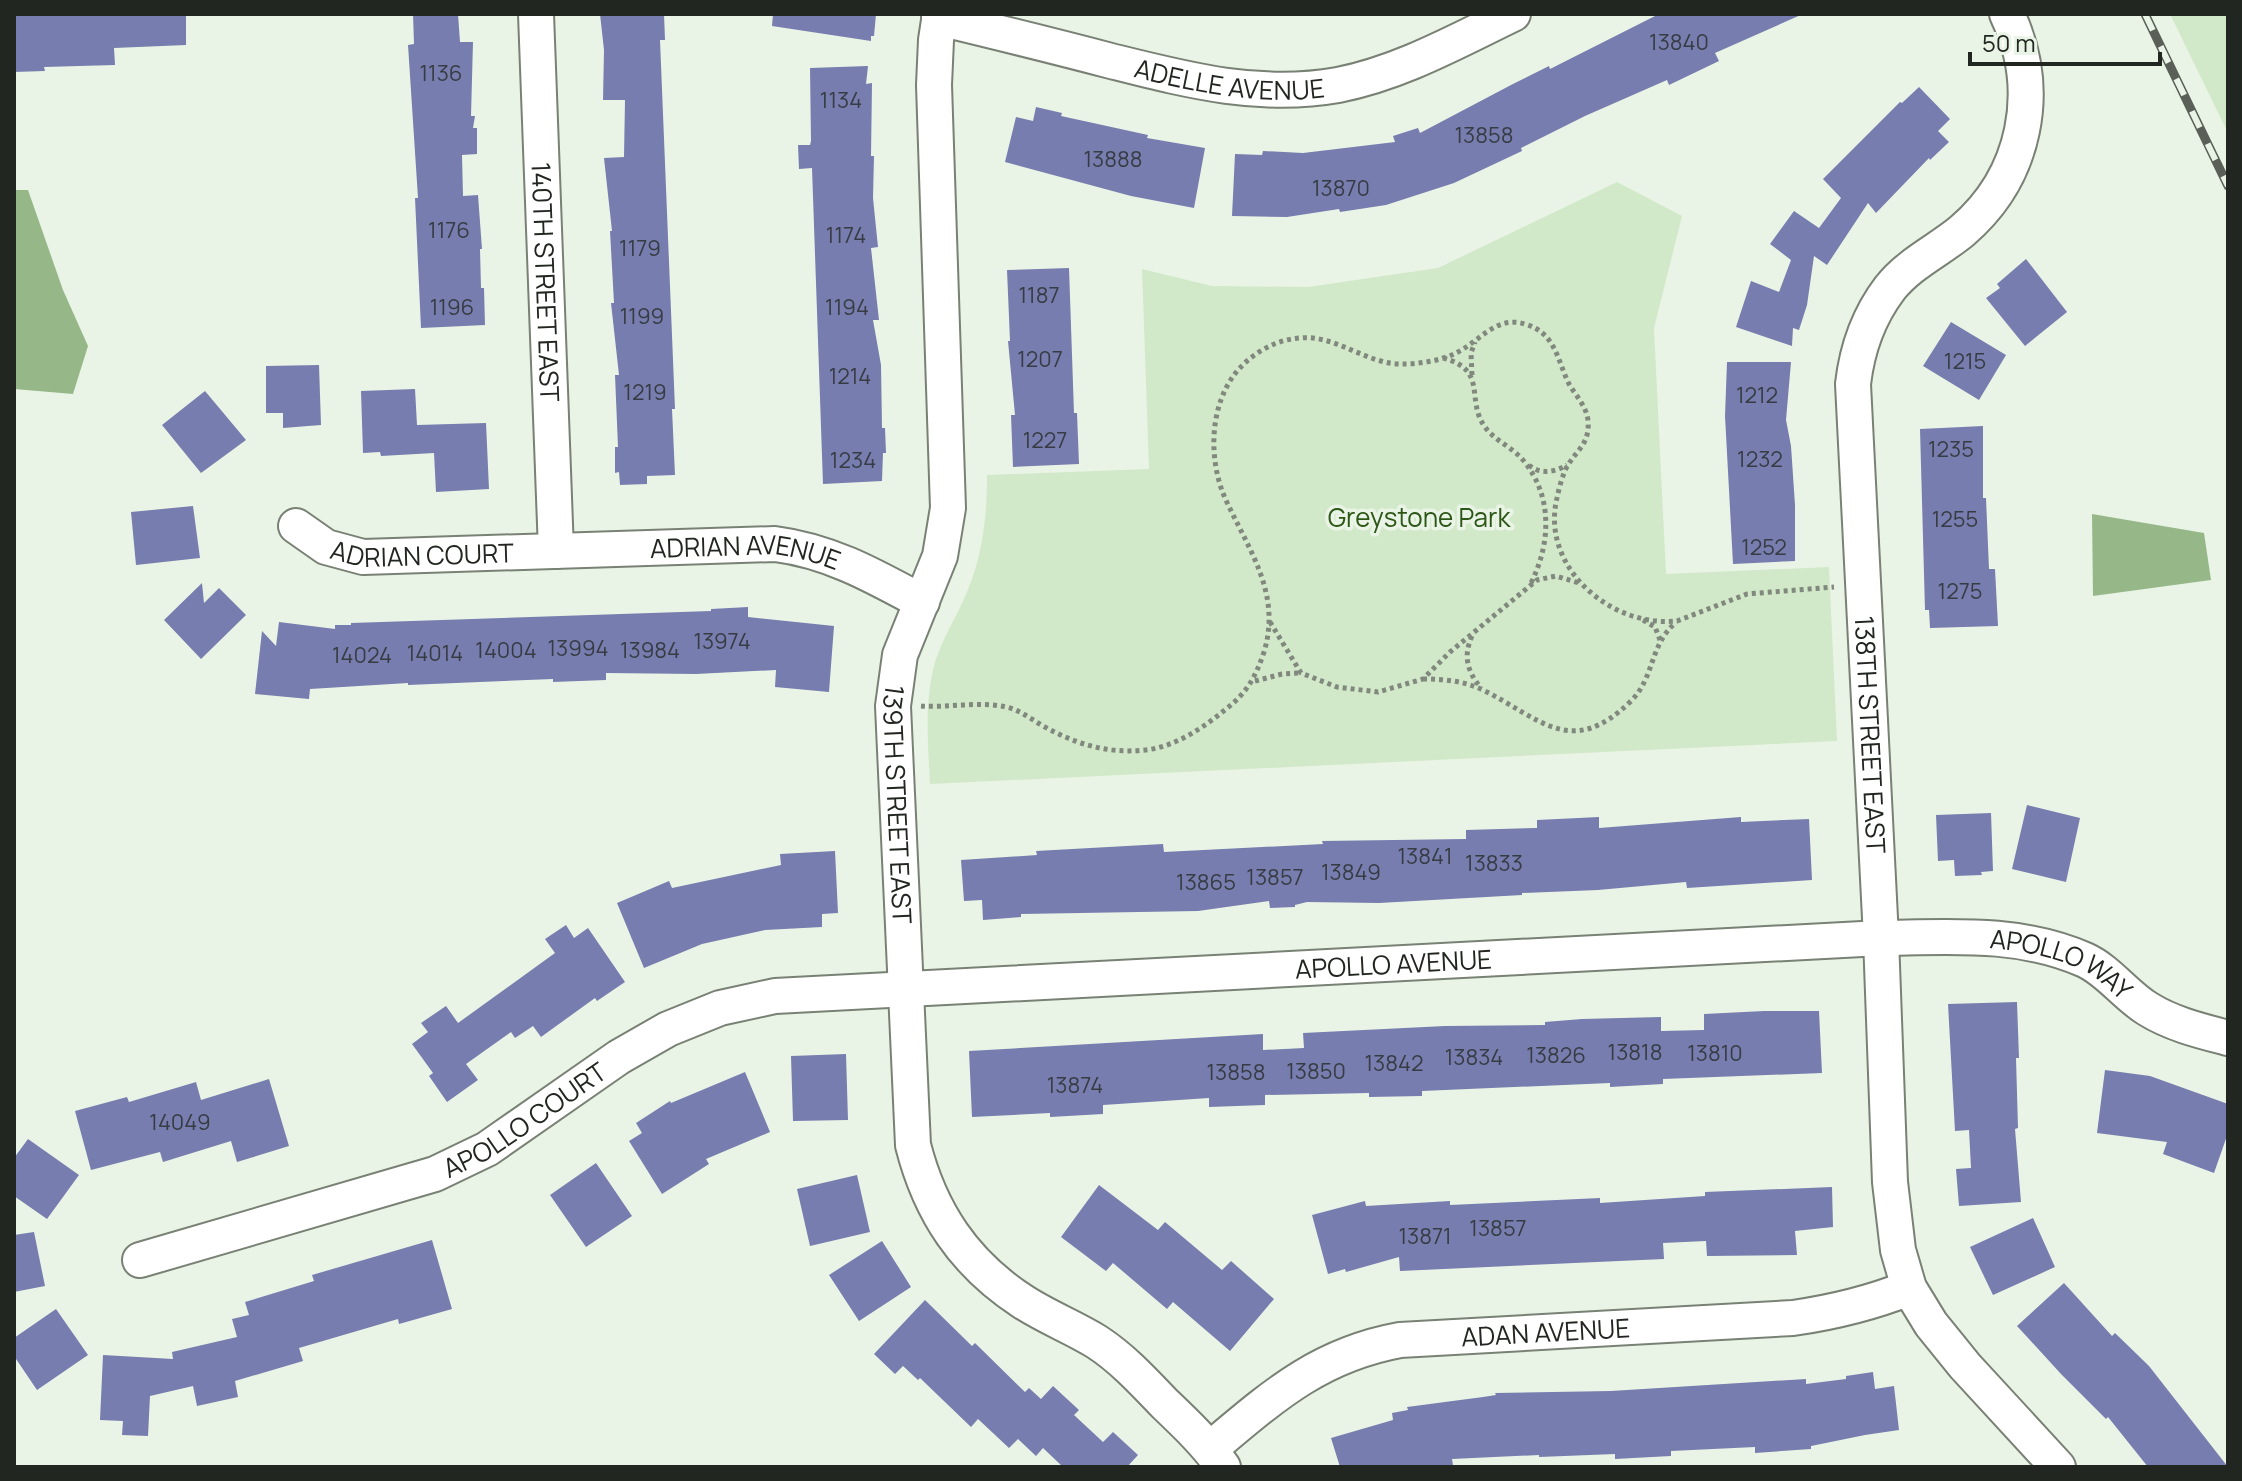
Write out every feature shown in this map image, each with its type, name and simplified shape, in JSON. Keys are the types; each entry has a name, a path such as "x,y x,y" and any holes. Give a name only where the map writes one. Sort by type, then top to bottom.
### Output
{"street":[{"name":"140TH STREET EAST","path":"536,14 556,551"},
{"name":"ADELLE AVENUE","path":"940,16 1189,80 1234,88 1279,91 1339,85 1369,78 1425,56 1513,14"},
{"name":"138TH STREET EAST","path":"2007,14 2018,39 2026,82 2024,125 2011,166 1989,204 1974,220 1922,258 1891,287 1869,323 1855,363 1853,384 1890,1182 1898,1250 1909,1288 1931,1324 1965,1366 2058,1467"},
{"name":"139TH STREET EAST","path":"940,16 934,85 948,508 940,556 900,655 893,706 913,1145 921,1177 942,1219 987,1275 1023,1302 1108,1350 1129,1367 1216,1458"},
{"name":"ADRIAN COURT","path":"296,526 326,547 363,557 556,551"},
{"name":"ADRIAN AVENUE","path":"556,551 753,544 797,547 839,559 922,602"},
{"name":"APOLLO WAY","path":"1881,938 1995,936 2027,941 2088,961 2147,1009 2188,1028 2228,1038"},
{"name":"APOLLO AVENUE","path":"905,989 1881,938"},
{"name":"APOLLO COURT","path":"140,1260 408,1183 448,1168 510,1133 643,1042 694,1017 775,996 905,989"},
{"name":"ADAN AVENUE","path":"1216,1458 1296,1380 1334,1358 1366,1346 1400,1340 1793,1318 1872,1303 1909,1288"}],"path":[{"path":"893,706 1003,706 1083,745 1104,750 1144,750 1165,746 1206,725 1238,700 1253,681 1266,644 1269,621 1263,576 1224,496 1218,476 1216,419 1227,384 1259,352 1298,338 1325,341 1391,364 1442,358 1476,341 1497,325 1516,322 1536,328 1552,342 1588,423 1584,443 1568,464 1549,472 1534,470 1483,424 1473,379 1471,353 1476,341"},
{"path":"1442,358 1461,365 1473,379"},
{"path":"1525,462 1541,492 1563,554 1580,584"},
{"path":"1529,587 1544,550 1568,464"},
{"path":"1423,679 1529,587 1541,579 1556,576 1566,577 1600,600 1639,617 1655,627 1660,640"},
{"path":"1639,617 1677,621 1747,594 1834,587"},
{"path":"1269,621 1301,673"},
{"path":"1253,681 1273,675 1301,673 1337,687 1365,692 1386,691 1423,679 1447,679 1481,689 1550,728 1587,728 1609,718 1638,694 1648,676 1660,640 1677,621"},
{"path":"1473,634 1466,655 1467,665 1481,689"}],"green space":[{"path":"2170,14 2228,14 2228,133"},
{"name":"Greystone Park","path":"1617,182 1682,216 1654,328 1666,574 1829,567 1837,741 930,784 929,692 938,654 975,571 986,508 987,475 1149,469 1142,269 1212,286 1308,287 1438,268"}],"shaded area":[{"path":"14,190 28,190 63,290 88,346 73,394 14,389"},
{"path":"2092,514 2204,533 2211,580 2093,596"}],"building":[{"path":"14,14 186,14 186,45 114,48 115,65 44,67 45,71 14,72"},
{"path":"413,14 458,14 460,42 473,42 471,116 475,116 473,128 477,128 477,154 462,155 463,196 478,195 485,325 421,328 415,198 418,198 408,45 414,44"},
{"path":"600,14 664,14 665,40 660,40 675,475 647,476 647,484 620,485 619,472 615,473 615,447 618,447 615,375 619,375 611,303 614,303 612,231 604,158 624,157 625,100 603,100 604,50"},
{"path":"773,14 876,14 874,36 871,36 871,41 772,26"},
{"path":"1659,14 1803,14 1715,53 1719,61 1669,85 1667,80 1585,116 1521,148 1522,151 1454,183 1386,205 1340,212 1339,209 1287,217 1232,216 1235,154 1262,155 1263,151 1303,153 1395,142 1393,136 1418,128 1420,133 1549,66 1550,69"},
{"path":"868,66 866,84 872,83 871,156 874,156 873,198 878,247 871,248 879,320 873,320 881,365 882,428 885,428 886,453 883,453 882,481 823,484 812,168 799,169 798,145 810,145 811,141 810,68"},
{"path":"1919,87 1950,119 1938,131 1949,142 1929,158 1876,213 1868,203 1827,265 1814,256 1807,305 1799,330 1793,328 1792,346 1736,327 1751,281 1779,292 1791,260 1770,244 1794,211 1819,228 1841,198 1823,179"},
{"path":"1036,107 1062,113 1061,116 1148,135 1147,138 1205,148 1194,208 1131,196 1005,162 1016,117 1033,121"},
{"path":"2026,259 2067,312 2025,346 1986,298 2000,288 1997,284"},
{"path":"1069,268 1079,464 1013,467 1011,415 1015,415 1008,341 1007,270"},
{"path":"1951,322 2006,355 1979,400 1923,366"},
{"path":"1727,362 1791,362 1786,420 1795,505 1795,561 1733,564 1725,416"},
{"path":"319,365 321,425 283,428 283,413 266,413 266,366"},
{"path":"415,389 417,425 486,423 489,489 436,492 434,453 381,456 380,452 363,453 361,391"},
{"path":"205,391 246,440 201,473 162,425"},
{"path":"1983,426 1983,498 1986,498 1989,569 1995,569 1998,626 1930,628 1929,610 1925,610 1920,429"},
{"path":"193,506 200,558 136,565 131,512"},
{"path":"202,583 204,603 219,588 246,615 201,659 164,620"},
{"path":"748,607 748,617 834,626 829,692 775,687 776,670 696,674 606,673 606,680 408,683 310,689 309,699 255,694 262,631 276,646 279,622 335,629 335,625 351,623 711,611"},
{"path":"2027,805 2080,818 2066,882 2012,869"},
{"path":"1991,813 1993,871 1981,872 1982,875 1955,876 1954,860 1938,861 1936,815"},
{"path":"1599,817 1599,828 1741,817 1741,822 1809,819 1812,880 1687,888 1686,882 1379,903 1307,902 1295,907 1270,908 1269,901 1198,911 1021,914 1021,917 983,920 982,900 964,901 961,860 1037,855 1036,851 1163,844 1164,852 1323,844 1322,841 1466,839 1466,830 1537,828 1537,820"},
{"path":"835,851 838,913 822,914 822,927 765,930 702,944 644,968 617,903 669,881 672,888 781,865 780,854"},
{"path":"566,925 574,938 588,928 625,982 597,1001 595,998 541,1037 533,1026 515,1038 511,1032 466,1064 478,1080 447,1102 429,1076 433,1073 412,1044 428,1032 421,1023 446,1006 458,1023 555,953 545,939"},
{"path":"2017,1002 2018,1128 2015,1129 2021,1202 1959,1206 1956,1169 1971,1168 1969,1130 1955,1131 1948,1004"},
{"path":"1819,1011 1822,1073 1663,1079 1663,1084 1610,1087 1610,1083 1422,1091 1422,1096 1369,1097 1369,1093 1265,1095 1265,1105 1209,1107 1209,1098 1103,1105 1103,1114 972,1117 969,1051 1263,1034 1263,1050 1304,1048 1303,1033 1545,1025 1545,1022 1582,1019 1661,1017 1661,1031 1704,1030 1704,1014"},
{"path":"846,1054 848,1120 793,1121 791,1056"},
{"path":"2105,1070 2150,1076 2228,1104 2228,1133 2214,1173 2163,1154 2167,1142 2097,1133"},
{"path":"745,1072 770,1132 706,1159 709,1164 662,1194 629,1141 642,1133 636,1123 670,1101"},
{"path":"269,1079 289,1146 237,1162 231,1141 163,1162 160,1152 91,1170 75,1111 127,1097 129,1102 196,1082 201,1100"},
{"path":"28,1139 79,1175 47,1219 14,1196 14,1158"},
{"path":"596,1163 632,1216 586,1247 550,1195"},
{"path":"857,1175 870,1232 810,1246 797,1189"},
{"path":"1099,1185 1158,1230 1165,1222 1222,1270 1231,1261 1274,1299 1230,1351 1173,1302 1167,1309 1113,1263 1106,1271 1061,1237"},
{"path":"1832,1187 1833,1227 1795,1231 1797,1255 1707,1256 1706,1241 1663,1243 1664,1259 1400,1271 1399,1257 1328,1274 1312,1215 1365,1201 1366,1206 1450,1201 1450,1205 1600,1198 1600,1203 1705,1196 1705,1192"},
{"path":"2033,1218 2055,1267 1993,1295 1970,1247"},
{"path":"34,1232 45,1286 14,1292 14,1235"},
{"path":"432,1240 452,1309 399,1324 398,1319 299,1348 303,1361 235,1381 238,1397 197,1406 193,1386 150,1396 148,1436 122,1435 123,1421 100,1420 103,1355 173,1359 172,1352 237,1337 232,1319 249,1315 245,1302 314,1281 312,1275"},
{"path":"882,1241 911,1287 859,1321 829,1275"},
{"path":"2064,1283 2112,1336 2115,1333 2149,1366 2228,1467 2148,1467 2108,1417 2106,1419 2017,1326"},
{"path":"925,1300 1025,1392 1029,1388 1041,1399 1053,1386 1079,1410 1074,1415 1103,1442 1113,1432 1138,1455 1127,1467 1063,1467 1043,1448 1036,1456 1018,1439 1009,1448 978,1419 971,1427 920,1378 918,1380 903,1366 895,1374 874,1354"},
{"path":"56,1309 88,1355 37,1390 14,1356 14,1338"},
{"path":"1873,1372 1875,1389 1894,1386 1899,1430 1811,1446 1811,1449 1755,1453 1755,1447 1671,1451 1671,1456 1615,1459 1615,1454 1539,1455 1452,1459 1453,1465 1437,1467 1340,1467 1331,1438 1393,1420 1392,1413 1408,1410 1407,1407 1495,1393 1611,1391 1806,1379 1806,1384"}],"railway":[{"path":"2145,14 2228,186"}]}
